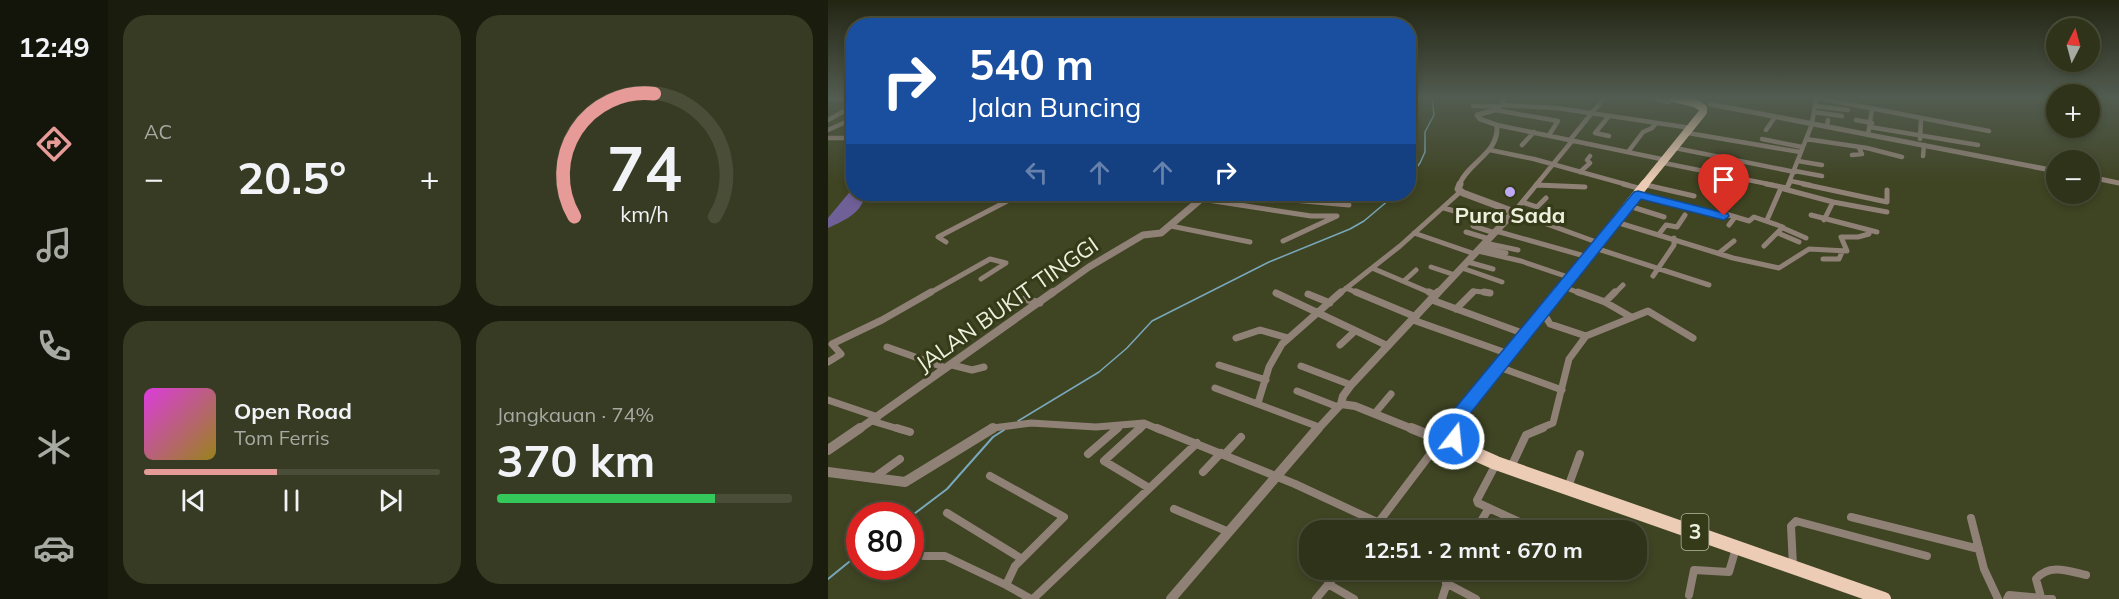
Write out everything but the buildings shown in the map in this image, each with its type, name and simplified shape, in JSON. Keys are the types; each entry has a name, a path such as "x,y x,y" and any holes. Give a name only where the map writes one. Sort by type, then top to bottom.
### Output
{"highway":[{"path":"1454,439 1452,429 1458,417 1693,126"},
{"name":"3","path":"1454,439 1468,450 1504,465 1884,599"}],"street":[{"path":"1460,192 1458,188 1463,176 1490,150 1496,139 1497,126"},
{"path":"1502,126 1628,152 1708,173 1782,188 1787,188 1791,181 1811,126"},
{"path":"1549,135 1555,126"},
{"path":"1171,599 1319,427 1340,406 1343,396 1386,346 1417,319 1434,297 1514,212 1582,126"},
{"path":"1601,126 1595,133 1610,136"},
{"path":"1628,152 1643,132 1654,126"},
{"path":"1669,126 1801,150"},
{"path":"1766,130 1769,126"},
{"path":"1836,126 1896,143 1922,145 2046,169"},
{"path":"1868,135 1871,126"},
{"path":"1879,126 1920,136 1978,145"},
{"path":"1921,126 1923,156"},
{"path":"1960,126 1989,131"},
{"path":"1522,145 1534,132"},
{"path":"828,138 846,138"},
{"path":"1762,139 1801,150"},
{"path":"1806,140 1859,148 1874,147 1902,157"},
{"path":"1675,148 1822,176"},
{"path":"1852,155 1861,154 1859,148"},
{"path":"1490,150 1580,172 1720,216 1749,221 1753,217 1767,220 1806,238"},
{"path":"1580,172 1591,162 1587,160 1590,156"},
{"path":"1797,161 1822,165"},
{"path":"1708,173 1713,166"},
{"path":"1715,199 1716,190 1723,176"},
{"path":"2100,179 2119,183"},
{"path":"1738,189 1742,180"},
{"path":"1791,181 1887,202 1887,190"},
{"path":"1537,185 1560,188 1585,187"},
{"path":"1782,188 1788,192 1887,212"},
{"path":"1767,220 1782,188"},
{"path":"1642,190 1694,196"},
{"path":"1258,403 1272,360 1288,338 1444,208 1460,192"},
{"path":"1460,192 1514,212 1594,249 1709,285"},
{"path":"1522,202 1538,207 1546,198"},
{"path":"946,242 938,237 1007,201"},
{"name":"JALAN BUKIT TINGGI","path":"828,450 1110,253 1143,235 1159,234 1198,201"},
{"path":"1231,201 1311,216 1337,216 1283,241"},
{"path":"1304,201 1349,205"},
{"path":"1824,220 1833,202"},
{"path":"1629,206 1664,217"},
{"path":"1444,208 1471,216"},
{"path":"1659,234 1666,225 1677,227 1685,215"},
{"path":"1810,215 1877,232"},
{"path":"1729,225 1735,217"},
{"path":"1616,222 1674,238 1723,255 1779,268 1809,249 1847,251 1842,236 1858,237 1869,234"},
{"path":"1171,226 1250,242"},
{"path":"1473,226 1486,242 1506,253"},
{"path":"1764,246 1778,233 1780,226"},
{"path":"1466,232 1527,263 1571,278"},
{"path":"1414,233 1486,242 1594,249"},
{"path":"1778,233 1798,242"},
{"path":"1653,276 1674,245 1674,238"},
{"path":"1723,255 1734,241"},
{"path":"1486,242 1518,250"},
{"path":"1823,259 1839,258 1842,252"},
{"path":"828,362 841,354 830,345 882,320 990,259 1006,263 981,279"},
{"path":"1465,265 1493,269"},
{"path":"1465,265 1502,282"},
{"path":"1431,267 1455,275"},
{"path":"1372,268 1404,281 1456,309 1526,334"},
{"path":"1404,281 1416,270"},
{"path":"1605,302 1623,285"},
{"path":"1564,287 1605,302 1629,316"},
{"path":"1346,288 1417,319 1509,354"},
{"path":"1456,309 1474,291 1490,293"},
{"path":"1276,293 1386,346"},
{"path":"1308,294 1330,303"},
{"path":"1025,299 1040,303"},
{"path":"1515,520 1484,506 1477,500 1523,437 1527,433 1547,428 1553,423 1569,358 1583,335 1629,316 1650,311 1693,338"},
{"path":"1540,316 1547,319 1550,324 1583,335"},
{"path":"1417,319 1437,326"},
{"path":"1236,338 1260,330 1288,338"},
{"path":"1340,345 1355,331"},
{"path":"1365,334 1386,346"},
{"path":"887,347 949,367 972,370 984,367"},
{"path":"1219,365 1266,380"},
{"path":"1301,366 1351,386"},
{"path":"1499,367 1560,389"},
{"path":"1215,388 1319,427"},
{"path":"1297,391 1340,406 1349,404 1441,440 1454,439"},
{"path":"1375,413 1391,394"},
{"path":"828,400 910,432"},
{"path":"829,474 905,482 993,428 1019,423 1096,428 1145,424 1197,443 1373,520"},
{"path":"1145,424 1104,460 1149,488"},
{"path":"1088,454 1119,426"},
{"path":"1203,472 1241,437"},
{"path":"1381,520 1441,440"},
{"path":"924,556 945,556 1032,599 1197,443"},
{"path":"1568,488 1580,454"},
{"path":"872,479 900,459"},
{"path":"990,476 1064,517 1012,570 1006,585"},
{"path":"1479,520 1484,506"},
{"path":"1174,509 1229,532"},
{"path":"947,513 1022,559"},
{"path":"1851,517 1979,549"},
{"path":"1971,518 1988,580 1998,599"},
{"path":"1793,567 1791,526 1793,521 1926,556"},
{"path":"1689,595 1694,570 1707,568 1724,573 1729,572 1737,547"},
{"path":"2041,597 2036,579 2046,570 2086,575"},
{"path":"1316,599 1331,580"},
{"path":"1442,599 1447,580"},
{"path":"1446,583 1476,599"},
{"path":"1328,584 1354,599"},
{"path":"2007,599 2009,595 2052,599"}],"shaded area":[{"path":"846,196 846,201 863,201 851,216 828,228 828,218"}],"waterway":[{"path":"1416,168 1425,152 1425,132 1428,126"},
{"path":"1018,421 1099,372 1127,348 1152,321 1269,262 1350,229 1364,221 1388,201"},
{"path":"924,506 947,489 993,437 1004,430"},
{"path":"828,579 846,564"}],"place":[{"name":"Pura Sada","path":"1510,192"}],"route":[{"path":"1454,439 1452,429 1458,417 1638,195 1724,216"}]}
